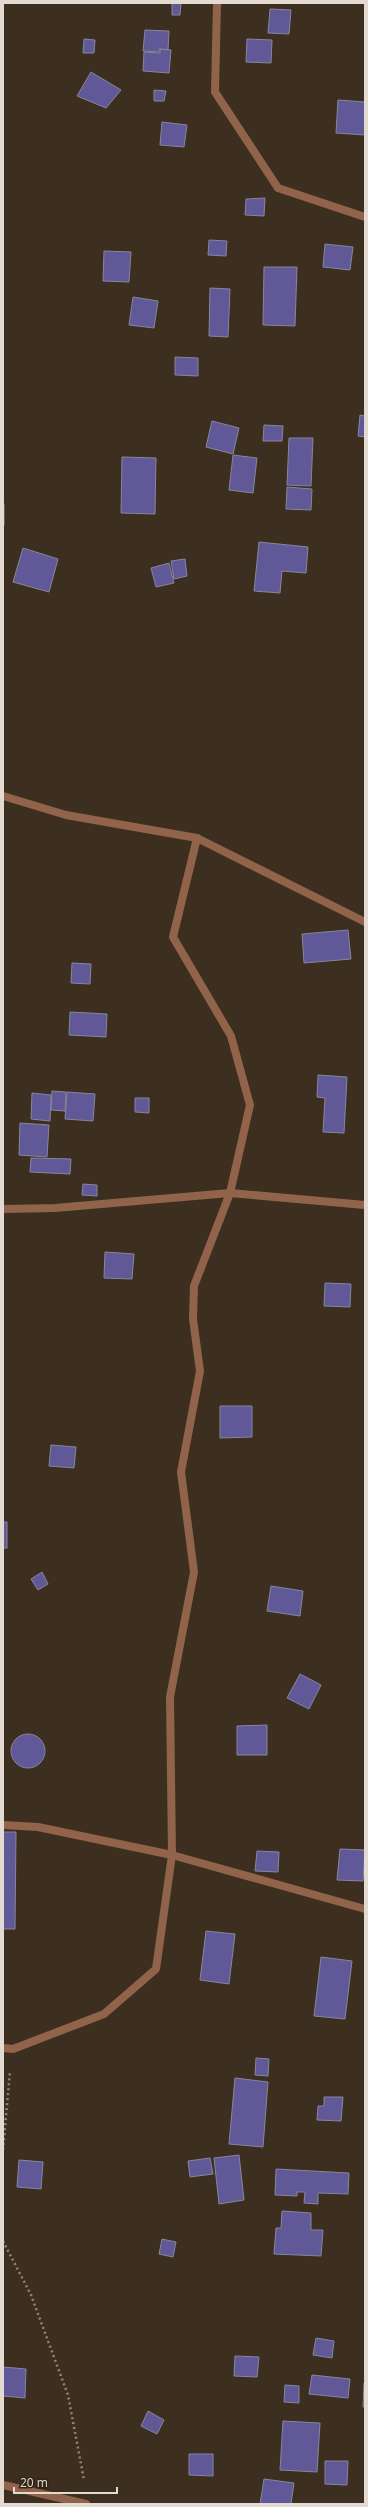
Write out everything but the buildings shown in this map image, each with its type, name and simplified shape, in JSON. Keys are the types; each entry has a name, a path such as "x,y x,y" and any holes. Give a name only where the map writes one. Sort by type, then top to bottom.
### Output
{"street":[{"path":"217,3 215,92 278,188 365,217"},
{"path":"3,796 66,815 197,838 365,922"},
{"path":"3,2048 12,2049 104,2014 156,1969 172,1855 170,1697 194,1572 181,1472 200,1372 193,1319 194,1286 230,1193 250,1105 230,1036 173,937 197,838"},
{"path":"3,1209 55,1208 230,1193 365,1205"},
{"path":"3,1825 38,1826 172,1855 365,1909"},
{"path":"3,2485 86,2504"}],"path":[{"path":"3,2150 12,2049"},
{"path":"3,2241 30,2295 68,2395 86,2488"}]}
